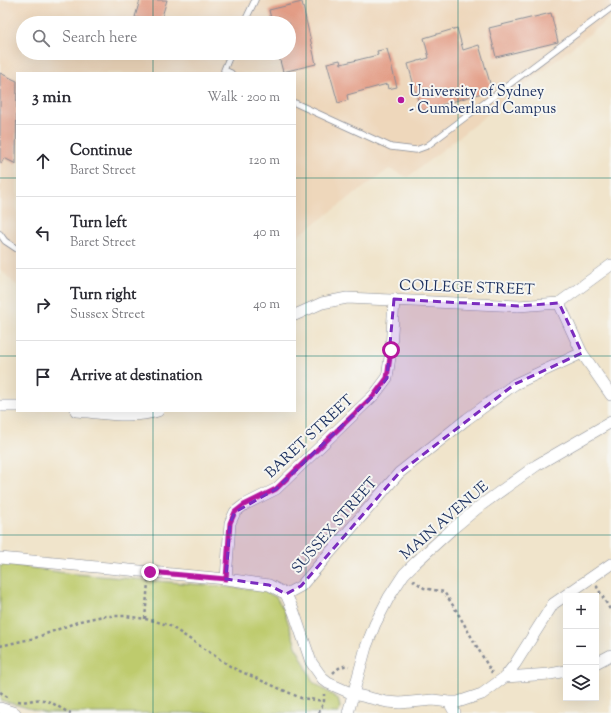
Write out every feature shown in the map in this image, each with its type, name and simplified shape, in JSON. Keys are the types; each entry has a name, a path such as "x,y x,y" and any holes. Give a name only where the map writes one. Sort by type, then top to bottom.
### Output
{"street":[{"path":"611,265 559,303 582,353 611,395"},
{"name":"COLLEGE STREET","path":"296,315 322,303 347,298 518,306 559,303"},
{"name":"BARET STREET","path":"226,579 230,523 235,512 244,505 276,489 375,394 387,378 391,350 394,299"},
{"name":"SUSSEX STREET","path":"286,594 301,586 400,473 466,419 515,384 582,353"},
{"path":"0,406 16,406"},
{"path":"86,412 114,415 145,415 155,412"},
{"name":"MAIN AVENUE","path":"348,713 366,647 375,624 389,596 404,574 445,535 480,506 537,465 611,422"},
{"path":"0,558 226,579 269,585 286,594 294,612 311,662 316,671 328,683 353,694 387,702 400,703 433,700 458,702 482,694 505,678 553,604 611,564"},
{"path":"599,661 611,655"},
{"path":"505,678 563,672"},
{"path":"449,702 455,713"},
{"path":"0,708 15,713"}],"lane":[{"path":"247,16 254,0"},
{"path":"296,103 391,147 416,150 427,146 611,8"},
{"path":"228,60 224,70 229,72"},
{"path":"0,234 5,241 16,248"}],"path":[{"path":"145,619 150,572"},
{"path":"404,574 424,588 444,592 456,610 496,681 492,687"},
{"path":"604,583 597,587 611,611"},
{"path":"0,646 35,638 80,621 103,616 126,616 145,619 170,626 233,668 301,698 324,701"},
{"path":"0,692 12,700"},
{"path":"16,701 21,702 36,699 45,700 64,711 71,713"}],"highlighted area":[{"path":"394,299 518,306 559,303 582,353 515,384 399,473 301,586 286,594 269,585 226,579 230,523 235,512 276,489 375,394 387,378"}],"shaded area":[{"name":"University of Sydney - Cumberland Campus","path":"0,0 611,0 611,17 408,177 389,169 296,237 296,72 16,72 16,285 0,269"}],"green space":[{"path":"0,563 65,573 262,590 276,597 284,610 296,646 313,682 338,699 340,707 338,713 45,713 0,700"}],"building":[{"path":"140,0 167,0 162,16 135,16"},
{"path":"302,2 316,64 283,72 280,60 296,60 296,16 270,16 269,10"},
{"path":"551,13 558,42 496,57 489,28"},
{"path":"457,28 463,50 479,45 492,90 421,111 408,64 429,58 424,38"},
{"path":"387,49 397,87 388,89 387,84 347,95 348,100 338,103 327,63 340,60 341,64 378,55 377,51"},
{"path":"0,73 16,81 16,164 4,158 1,164"}],"place":[{"name":"University of Sydney - Cumberland Campus","path":"401,100"}],"route":[{"path":"150,572 226,579 230,523 235,512 244,505 276,489 375,394 387,378 391,350"}]}
